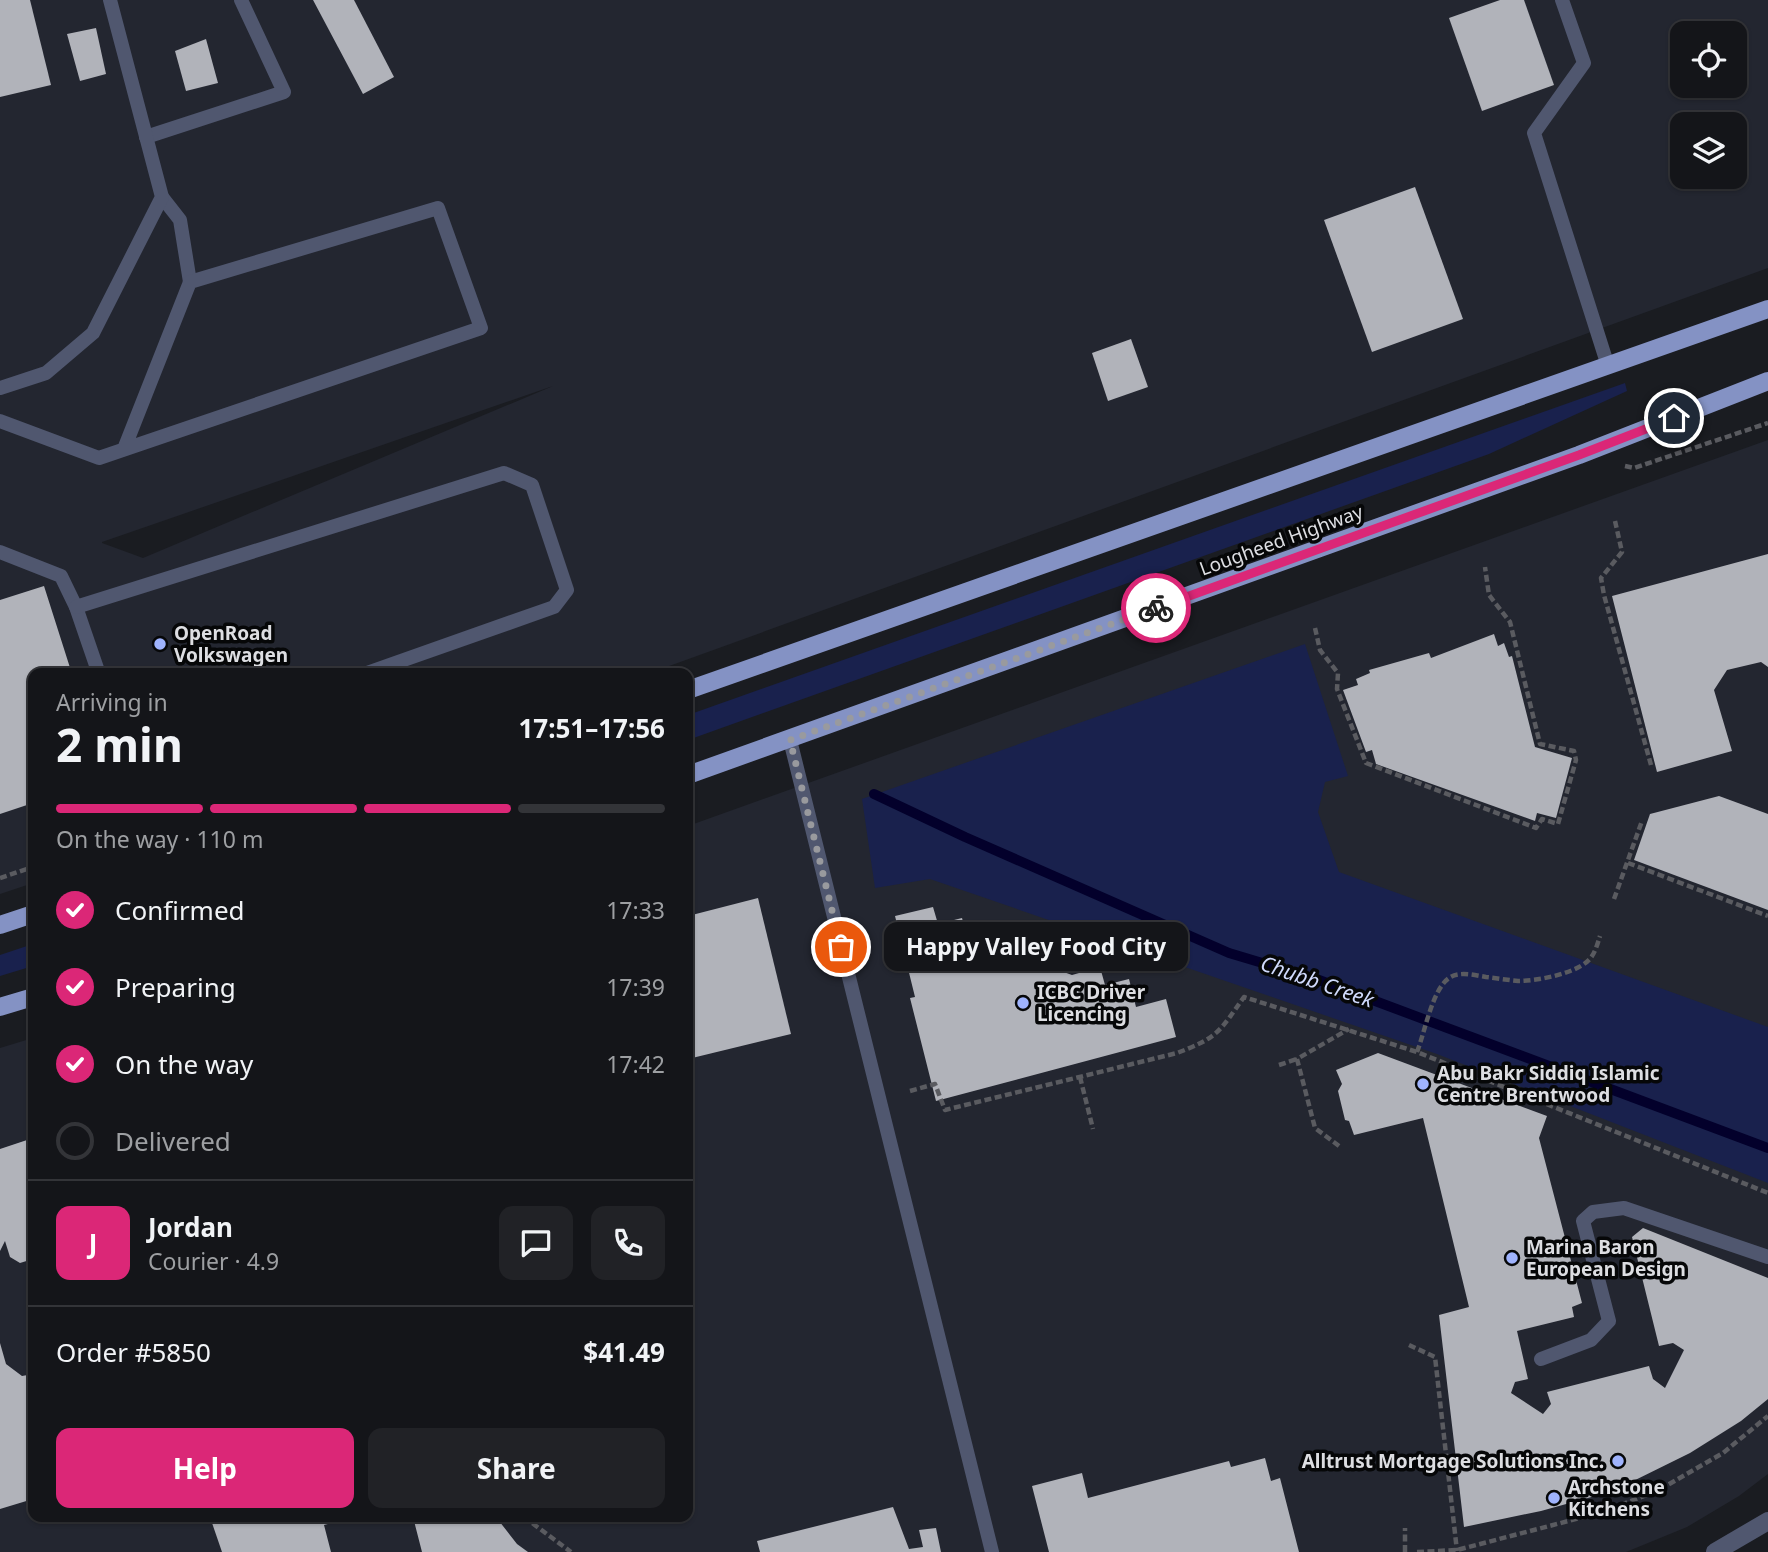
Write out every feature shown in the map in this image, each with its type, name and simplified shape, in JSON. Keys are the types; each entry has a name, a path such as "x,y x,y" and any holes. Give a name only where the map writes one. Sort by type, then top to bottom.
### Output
{"main road":[{"path":"693,688 1768,309"},
{"name":"Lougheed Highway","path":"693,773 1579,455 1768,381"},
{"path":"0,925 28,916"},
{"path":"0,1007 28,999"}],"street":[{"path":"1715,1552 1768,1521"}],"lane":[{"path":"110,0 162,197 180,220 190,282 124,450"},
{"path":"146,137 284,92 241,0"},
{"path":"1562,0 1584,63 1534,133 1608,366"},
{"path":"0,388 46,373 93,333 162,197"},
{"path":"0,421 99,458 481,328 438,208 190,282"},
{"path":"76,607 504,473 532,485 567,590 554,607 381,668"},
{"path":"0,552 61,576 76,607 97,668"},
{"path":"790,740 992,1552"},
{"path":"1541,1359 1591,1340 1609,1321 1583,1221 1593,1212 1623,1208 1768,1257"}],"path":[{"path":"1579,455 1634,468 1768,423"},
{"path":"1615,521 1622,552 1601,578 1651,765"},
{"path":"1315,628 1320,650 1338,673 1337,689 1366,763 1536,828 1542,819 1558,824 1576,760 1574,751 1540,744 1510,622 1489,595 1485,567"},
{"path":"1614,899 1642,821"},
{"path":"1628,863 1768,916"},
{"path":"0,878 28,869"},
{"path":"1418,1051 1438,992 1449,978 1456,974 1518,981 1563,973 1578,968 1592,957 1600,936"},
{"path":"909,1091 935,1084 944,1110 1177,1053 1205,1043 1222,1030 1244,997 1418,1051 1768,1193"},
{"path":"1279,1065 1297,1059 1350,1029"},
{"path":"1297,1059 1315,1128 1339,1146"},
{"path":"1080,1077 1093,1129"},
{"path":"1409,1345 1435,1357 1457,1551"},
{"path":"1418,1552 1457,1551 1603,1512 1659,1490 1723,1453 1768,1416"},
{"path":"531,1522 571,1552"},
{"path":"1405,1528 1405,1552"}],"shaded area":[{"path":"0,0 1768,0 1768,268 664,668 28,668 28,885 0,894","holes":["553,386 143,558 102,542"]},
{"path":"1625,383 1627,391 1489,454 693,738 693,713"},
{"path":"1768,440 1768,1474 1739,1496 1687,1527 1626,1552 0,1552 0,1048 28,1040 28,1522 693,1522 693,824"},
{"path":"1305,644 1348,776 1325,782 1318,812 1339,872 1768,1027 1768,1183 1437,1054 930,879 875,888 862,799"},
{"path":"28,946 28,968 0,976 0,955"}],"building":[{"path":"0,0 30,0 51,85 0,97"},
{"path":"313,0 354,0 394,77 363,94"},
{"path":"1500,0 1524,0 1554,85 1482,111 1449,18"},
{"path":"96,28 106,74 80,81 67,34"},
{"path":"206,39 218,83 186,91 175,51"},
{"path":"1415,187 1463,319 1372,352 1324,220"},
{"path":"1131,339 1148,387 1108,401 1092,353"},
{"path":"1768,554 1768,667 1761,662 1727,670 1714,690 1732,751 1657,772 1612,596"},
{"path":"44,586 70,668 28,668 28,805 0,814 0,600"},
{"path":"1494,634 1498,646 1504,643 1509,657 1512,656 1535,747 1572,758 1556,818 1537,813 1535,821 1376,764 1372,750 1366,752 1343,690 1358,685 1356,679 1370,673 1369,670 1429,653 1431,658"},
{"path":"1719,796 1768,814 1768,910 1634,860 1650,814"},
{"path":"758,898 791,1034 693,1058 693,915"},
{"name":"ICBC Driver Licencing","path":"933,907 938,924 962,918 968,941 1009,931 1014,954 1072,975 1100,967 1105,985 1129,979 1136,1007 1166,999 1176,1037 936,1101 910,998 915,997 895,916"},
{"path":"1378,1053 1547,1116 1539,1138 1582,1303 1572,1307 1574,1317 1517,1331 1528,1379 1515,1382 1511,1393 1543,1414 1551,1404 1547,1392 1649,1366 1653,1379 1665,1388 1684,1350 1673,1343 1659,1346 1632,1237 1643,1228 1768,1278 1768,1399 1741,1421 1690,1453 1613,1491 1541,1511 1464,1527 1439,1315 1469,1307 1423,1118 1354,1135 1349,1121 1345,1120 1338,1091 1342,1084 1336,1070"},
{"path":"28,1140 28,1261 20,1263 10,1257 5,1241 0,1251 0,1149"},
{"path":"0,1343 6,1364 22,1376 28,1375 28,1501 0,1509"},
{"path":"1265,1458 1271,1481 1280,1478 1299,1552 1049,1552 1032,1486 1082,1473 1088,1498 1229,1461 1231,1467"},
{"path":"893,1507 909,1549 923,1547 919,1530 936,1528 941,1552 760,1552 757,1541"},
{"path":"212,1522 336,1522 324,1525 331,1552 222,1552"},
{"path":"414,1522 500,1522 517,1544 528,1552 422,1552"}],"waterway":[{"name":"Chubb Creek","path":"874,794 1229,953 1319,980 1768,1148"}],"way so far":[{"path":"841,947 790,740 1156,608"}],"place":[{"name":"OpenRoad Volkswagen","path":"160,644"},
{"name":"Happy Valley Food City","path":"841,947"},
{"name":"ICBC Driver Licencing","path":"1023,1003"},
{"name":"Abu Bakr Siddiq Islamic Centre Brentwood","path":"1423,1084"},
{"name":"Marina Baron European Design","path":"1512,1258"},
{"name":"Alltrust Mortgage Solutions Inc.","path":"1618,1461"},
{"name":"Archstone Kitchens","path":"1554,1498"}],"route":[{"path":"1156,608 1674,418"}]}
